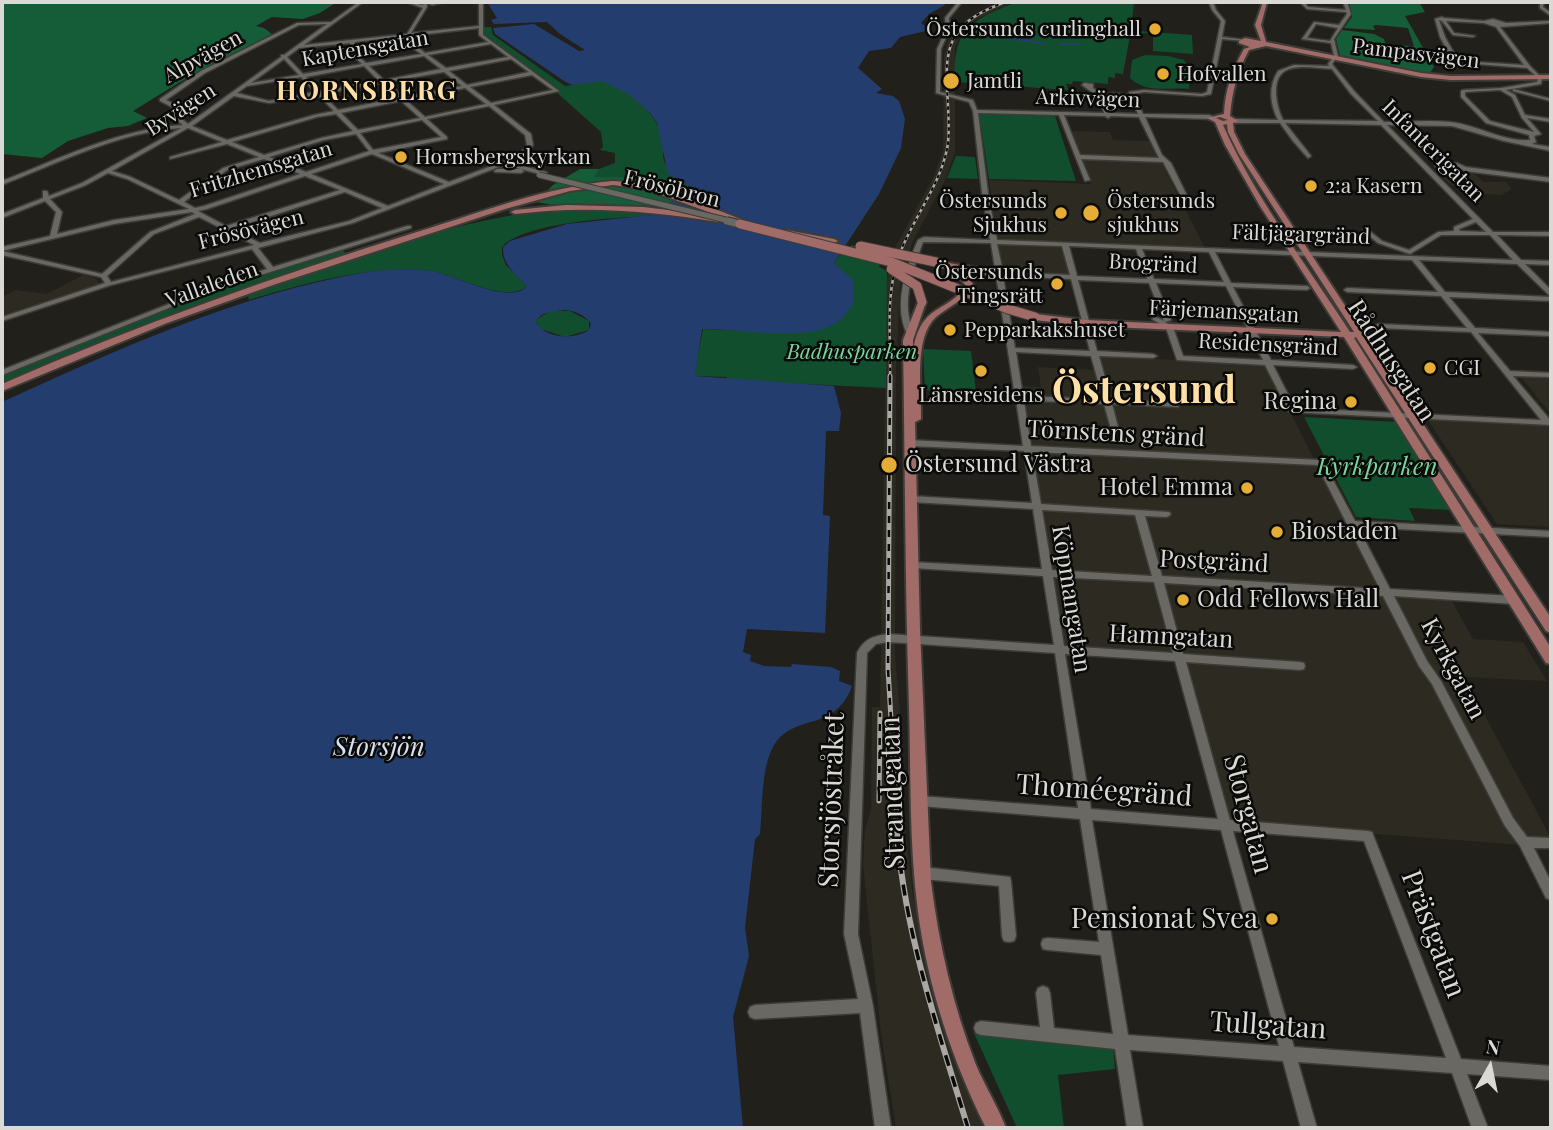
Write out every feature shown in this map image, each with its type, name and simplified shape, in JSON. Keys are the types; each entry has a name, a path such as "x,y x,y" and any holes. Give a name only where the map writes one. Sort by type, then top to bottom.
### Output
{"main road":[{"path":"1262,45 1258,25 1265,2"},
{"path":"1245,41 1259,32"},
{"path":"1245,41 1262,45"},
{"name":"Rådhusgatan","path":"1222,119 1234,72 1243,57 1245,41"},
{"path":"1243,57 1247,49 1262,45"},
{"name":"Pampasvägen","path":"1262,45 1451,78 1551,77"},
{"name":"Rådhusgatan","path":"1222,119 1227,102"},
{"name":"Rådhusgatan","path":"1222,119 1299,253 1412,415 1551,628"},
{"name":"Frösöbron","path":"613,183 644,185 739,222 918,271 1007,309 1086,320"},
{"name":"Vallaleden","path":"2,388 74,355 254,287 566,191 613,183"},
{"name":"Frösöbron","path":"615,207 678,213 789,232 904,262 1035,313"},
{"name":"Vallaleden","path":"439,228 543,208 615,207"},
{"path":"789,232 945,264 966,271 998,274"},
{"path":"824,245 899,273 917,286 922,302 911,332"},
{"path":"945,264 959,271 970,283 978,278 998,274"},
{"name":"Strandgatan","path":"910,443 918,393 919,336 925,323 964,294 970,283"},
{"name":"Färjemansgatan","path":"1086,320 1351,331"},
{"name":"Färjemansgatan","path":"1086,320 1156,320 1168,323"},
{"name":"Rådhusgatan","path":"1351,331 1399,415 1551,659"},
{"name":"Strandgatan","path":"911,332 908,340 914,640 927,920 947,1008 983,1102 996,1128"}],"street":[{"name":"Byvägen","path":"2,216 110,172 188,126 361,2"},
{"path":"409,2 425,4 408,35 411,44 528,134 530,145 520,157 522,164 539,173"},
{"path":"432,4 442,2"},
{"path":"180,202 225,169 263,157 357,132 557,91 481,36 481,2"},
{"path":"960,2 948,15 948,29 939,49 938,93 971,101 975,111"},
{"path":"1102,97 1113,94 1207,94 1211,91 1224,38 1222,18 1214,10 1212,2"},
{"path":"1302,2 1307,8 1348,11"},
{"path":"1331,42 1349,14 1345,2"},
{"path":"1542,2 1541,7 1551,15"},
{"path":"1444,18 1453,34 1472,36"},
{"path":"1506,24 1498,21 1444,18 1436,22 1458,66 1476,63 1528,67"},
{"path":"1485,22 1497,26 1551,22"},
{"name":"Alpvägen","path":"188,126 174,116 175,106 162,100 164,96 203,72 298,24 331,23"},
{"path":"1331,42 1304,39 1315,23 1341,27"},
{"path":"1497,26 1528,67 1540,78 1539,83 1463,91 1463,96 1488,122 1538,134 1523,116 1518,100 1502,89"},
{"path":"298,47 480,27"},
{"path":"1224,38 1245,41"},
{"path":"353,41 350,51 425,118"},
{"path":"1308,156 1280,120 1273,95 1279,74 1296,67 1333,68 1330,64 1336,56 1331,42"},
{"name":"Kaptensgatan","path":"245,86 490,43"},
{"path":"283,57 357,132 372,152 450,185"},
{"path":"233,94 269,102 511,58"},
{"name":"Infanterigatan","path":"1333,68 1353,93 1521,261 1551,296"},
{"path":"172,158 335,112 533,74"},
{"path":"1091,88 1102,97 1108,116"},
{"path":"1502,89 1539,94 1551,100"},
{"path":"1132,94 1184,196"},
{"name":"Arkivvägen","path":"975,111 1244,120 1454,122"},
{"name":"Köpmangatan","path":"975,111 998,274 1135,1128"},
{"path":"1061,114 1087,180"},
{"path":"1523,116 1551,120"},
{"name":"Fritzhemsgatan","path":"2,251 114,222 197,212 372,152 445,136 425,118"},
{"path":"1454,122 1472,134"},
{"path":"1454,122 1520,143 1551,149"},
{"path":"2,183 109,141 168,127 188,126 388,208"},
{"path":"1520,143 1533,142 1531,134"},
{"path":"1452,156 1461,166 1551,180"},
{"name":"Frösövägen","path":"2,319 109,284 351,222 520,157"},
{"path":"1078,157 1164,160"},
{"name":"Frösöbron","path":"505,164 521,171 539,173"},
{"name":"Frösöbron","path":"505,164 739,222"},
{"path":"1437,166 1479,164"},
{"path":"476,175 501,170 521,171"},
{"path":"110,172 130,178 227,228 258,247 270,268"},
{"path":"227,228 343,191"},
{"path":"46,196 59,212 53,236"},
{"path":"103,276 152,233 197,212"},
{"path":"1457,233 1456,228 1478,219"},
{"path":"2,373 166,306 270,268 360,244 409,226"},
{"path":"1366,230 1380,242 1409,252 1440,233 1551,234"},
{"name":"Fältjägargränd","path":"924,239 1551,263"},
{"name":"Strandgatan","path":"911,332 906,325 906,284 920,241 924,239"},
{"path":"1065,244 1114,427"},
{"path":"1138,247 1168,323"},
{"path":"1211,250 1293,410 1550,423"},
{"path":"2,251 103,276 109,284"},
{"path":"1413,257 1550,423"},
{"name":"Brogränd","path":"998,274 1307,288"},
{"path":"1346,290 1551,296"},
{"name":"Residensgränd","path":"1168,323 1180,358 1353,366"},
{"path":"1378,327 1551,334"},
{"path":"1011,350 1153,356"},
{"path":"1509,373 1551,375"},
{"path":"1018,398 1074,400"},
{"path":"1097,401 1175,405"},
{"name":"Törnstens gränd","path":"910,443 1320,463"},
{"name":"Kyrkgatan","path":"1320,463 1509,822 1524,842 1551,894"},
{"path":"911,499 1166,514"},
{"name":"Storgatan","path":"1139,512 1309,1128"},
{"path":"1352,524 1551,534"},
{"name":"Postgränd","path":"912,565 1514,600"},
{"name":"Storsjöstråket","path":"883,1128 866,1006 851,934 862,653 865,646 873,640 914,640"},
{"name":"Hamngatan","path":"914,640 1059,652 1300,666"},
{"name":"Thoméegränd","path":"920,801 1367,836"},
{"name":"Prästgatan","path":"1367,836 1480,1128"},
{"path":"1524,842 1551,843"},
{"path":"923,873 1005,881 1009,936"},
{"path":"1048,944 1105,948"},
{"path":"1044,993 1048,1034"},
{"path":"755,1012 866,1006"},
{"name":"Tullgatan","path":"981,1028 1120,1042 1551,1073"}],"shaded area":[{"path":"1002,2 1013,2 974,21 963,32 955,47 955,152 946,178 912,243 900,284 896,368 895,654 906,835 913,896 925,954 954,1049 986,1128 896,1128 881,1034 863,864 865,828 871,811 872,707 880,707 887,278 896,246 934,176 943,151 944,56 948,41 966,20"},
{"name":"Östersunds sjukhus","path":"1072,131 1110,132 1113,140 1150,141 1205,248 1062,242 1071,277 1003,274 989,180 1091,184"},
{"path":"1434,169 1472,171 1483,182 1506,182 1512,189 1501,195 1484,194 1480,190 1450,185"},
{"path":"83,275 97,279 99,284 2,315 2,297 15,290 47,294"},
{"path":"1092,356 1266,364 1382,594 1450,598 1473,639 1523,642 1547,681 1464,677 1551,838 1551,847 1226,823 1180,657 1063,650 1020,386 1041,387 1038,367 1095,370"},
{"path":"1520,376 1551,378 1551,414"},
{"path":"1428,420 1551,425 1551,527 1497,524"}],"green space":[{"path":"2,2 337,2 320,13 303,19 272,17 256,26 272,34 180,82 133,111 147,118 128,126 108,128 68,141 42,158 2,154"},
{"name":"Jamtli","path":"1016,2 1134,2 1131,30 1151,32 1130,36 1123,74 1115,73 1115,78 1108,77 1108,84 1073,81 1072,84 1066,84 1068,90 955,82 957,50 967,29 986,15"},
{"path":"1349,2 1419,2 1425,12 1405,16 1434,67 1429,74 1347,60 1340,56 1336,39 1342,30 1374,34 1384,39 1386,45 1414,46 1408,28 1376,25 1373,26 1375,30 1344,28 1352,17"},
{"path":"483,27 491,27 493,35 565,86 603,81 630,94 653,117 658,126 667,166 691,186 593,177 599,169 615,163 615,153 600,150 603,147 601,132 554,90 556,89 485,40 480,34"},
{"path":"1153,32 1192,35 1193,54 1153,51"},
{"name":"Hofvallen","path":"1145,55 1184,60 1189,69 1196,70 1196,81 1189,80 1189,89 1158,89 1136,83 1130,78 1132,60"},
{"path":"979,114 1055,116 1076,181 989,179"},
{"path":"956,156 975,157 978,179 947,178"},
{"path":"580,169 599,169 594,177 652,178 691,186 685,189 676,211 536,202 553,185"},
{"path":"576,207 654,212 648,216 549,227 513,239 502,247 502,255 506,265 527,286 518,291 507,292 480,287 430,271 386,270 339,277 249,300 247,293 368,252 450,229 491,219"},
{"name":"Badhusparken","path":"851,245 884,251 879,267 887,271 886,388 694,376 703,329 767,332 838,268 834,263 841,253 846,254"},
{"path":"342,250 346,253 122,335 2,385 2,375 213,290"},
{"path":"551,311 570,311 589,321 589,330 565,337 541,329 535,320"},
{"path":"923,349 971,351 976,392 925,390"},
{"name":"Kyrkparken","path":"1304,417 1397,422 1452,510 1409,508 1415,521 1356,517"},
{"path":"973,1031 1113,1045 1115,1069 1058,1075 1064,1128 1017,1128"}],"water":[{"name":"Storsjön","path":"487,2 943,2 945,5 929,14 921,23 930,30 900,37 891,48 869,51 858,68 882,89 876,93 893,96 899,101 905,119 901,148 879,194 834,263 854,281 853,304 848,311 839,321 810,332 702,329 695,376 834,386 841,413 839,431 826,431 823,515 830,516 825,633 747,629 743,652 751,655 750,661 764,666 791,667 792,664 831,667 840,671 839,681 852,686 836,710 785,733 776,742 767,762 760,834 755,839 745,928 749,956 733,1017 743,1128 2,1128 2,402 181,325 227,308 320,281 376,271 416,269 432,271 496,291 519,291 527,286 510,269 503,253 503,247 510,241 567,224 652,215 687,191 690,186 668,174 657,123 630,95 602,81 572,85 495,34 493,28 534,24 579,51 585,50 547,22 494,24 491,20 497,18","holes":["569,311 586,318 591,324 589,330 576,335 553,335 536,322 540,316 548,313"]}],"waterway":[{"path":"1103,2 1109,2"},
{"path":"967,36 990,37"},
{"path":"992,37 1030,41"},
{"path":"1031,41 1045,44"},
{"path":"1060,44 1067,44"},
{"path":"1070,44 1078,44"}],"railway":[{"path":"890,376 890,301 895,271 904,242 938,177 947,149 949,50 958,31 969,20 1005,2"},
{"path":"890,376 888,669 897,820"},
{"path":"879,801 880,713"},
{"path":"896,819 905,898 913,937 968,1128"}],"place":[{"name":"Östersunds curlinghall","path":"1155,29"},
{"name":"Hofvallen","path":"1163,74"},
{"name":"Jamtli","path":"951,81"},
{"name":"Hornsbergskyrkan","path":"401,157"},
{"name":"2:a Kasern","path":"1311,186"},
{"name":"Östersunds Sjukhus","path":"1061,213"},
{"name":"Östersunds sjukhus","path":"1091,213"},
{"name":"Östersunds Tingsrätt","path":"1057,284"},
{"name":"Pepparkakshuset","path":"950,330"},
{"name":"CGI","path":"1430,368"},
{"name":"Länsresidens","path":"981,371"},
{"name":"Regina","path":"1351,402"},
{"name":"Östersund Västra","path":"889,465"},
{"name":"Hotel Emma","path":"1247,488"},
{"name":"Biostaden","path":"1277,532"},
{"name":"Odd Fellows Hall","path":"1183,600"},
{"name":"Pensionat Svea","path":"1272,919"}],"district":[{"name":"HORNSBERG","path":"367,92"},
{"name":"Östersund","path":"1144,391"}]}
